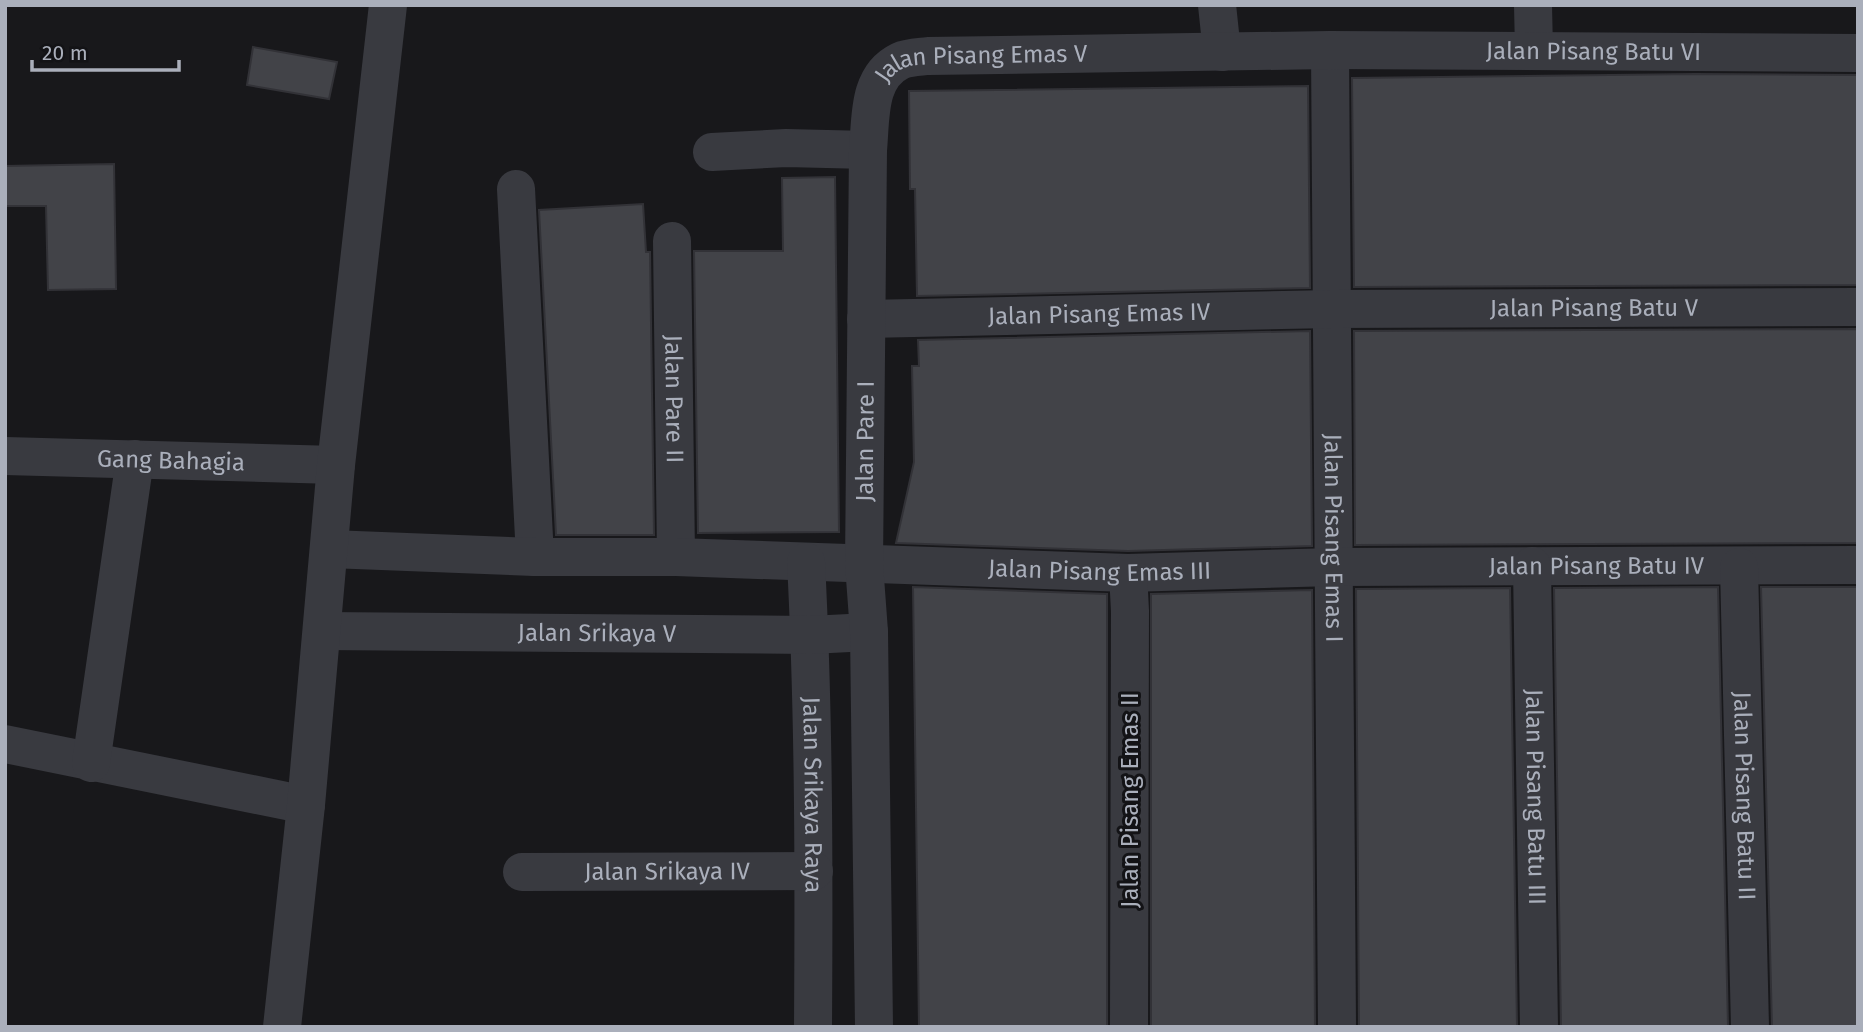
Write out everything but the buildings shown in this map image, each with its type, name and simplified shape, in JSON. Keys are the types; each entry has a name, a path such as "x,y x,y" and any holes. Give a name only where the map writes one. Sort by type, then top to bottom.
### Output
{"street":[{"path":"282,1027 306,805 336,464 388,5"},
{"path":"1217,5 1222,52"},
{"path":"1533,5 1534,50"},
{"name":"Jalan Pisang Emas V","path":"866,319 868,150 873,96 881,76 901,60 928,56 1330,50"},
{"name":"Jalan Pisang Batu VI","path":"1330,50 1858,53"},
{"name":"Jalan Pisang Emas I","path":"1330,50 1337,1027"},
{"path":"712,152 786,148 868,150"},
{"path":"516,189 535,557"},
{"name":"Jalan Pare II","path":"672,241 676,557"},
{"name":"Jalan Pisang Batu V","path":"1332,309 1858,307"},
{"name":"Jalan Pisang Emas IV","path":"866,319 1332,309"},
{"name":"Jalan Pare I","path":"864,564 866,319"},
{"name":"Gang Bahagia","path":"5,456 336,464"},
{"path":"91,763 135,459"},
{"path":"330,549 535,557 676,557 864,564 869,632 874,1027"},
{"name":"Jalan Srikaya Raya","path":"806,562 810,635 814,871 813,1027"},
{"name":"Jalan Pisang Emas III","path":"864,564 1128,573 1334,567"},
{"name":"Jalan Pisang Batu IV","path":"1334,567 1858,565"},
{"name":"Jalan Pisang Batu III","path":"1532,566 1539,1027"},
{"name":"Jalan Pisang Batu II","path":"1739,567 1750,1027"},
{"name":"Jalan Pisang Emas II","path":"1128,573 1129,1027"},
{"name":"Jalan Srikaya V","path":"322,631 810,635 869,632"},
{"path":"5,744 306,805"},
{"name":"Jalan Srikaya IV","path":"522,872 814,871"}]}
